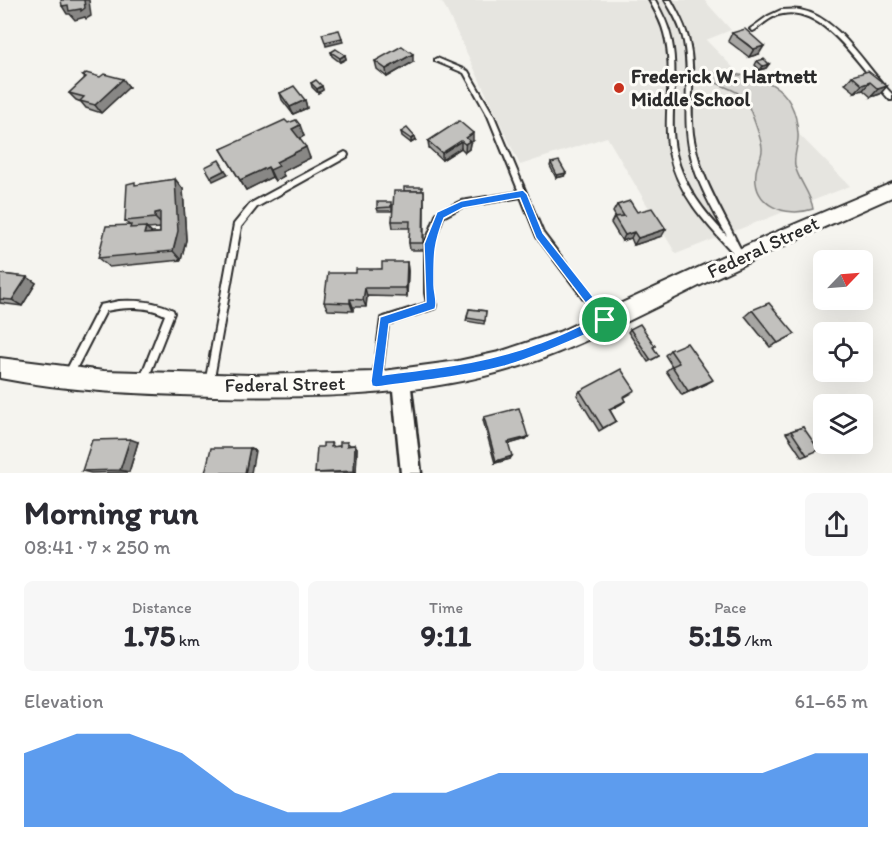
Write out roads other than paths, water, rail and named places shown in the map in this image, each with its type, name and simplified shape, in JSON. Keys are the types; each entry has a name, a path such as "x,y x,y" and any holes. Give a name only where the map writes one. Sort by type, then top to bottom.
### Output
{"street":[{"name":"Federal Street","path":"0,368 68,377 142,383 303,386 401,380 468,369 539,349 741,256 892,190"},
{"path":"401,380 411,473"}],"lane":[{"path":"652,0 665,26 672,51 670,135 673,153 689,194 701,214 741,256"},
{"path":"668,0 682,26 690,53 690,138 694,155 708,192 741,256"},
{"path":"753,28 780,12 801,12 812,15 829,26 892,98"},
{"path":"437,60 466,72 491,116 540,235 605,320"},
{"path":"209,385 237,226 254,205 345,155"},
{"path":"376,381 384,321 432,305 429,293 429,244 440,215 461,204 523,194"},
{"path":"68,377 103,308 114,306 161,307 170,314 142,383"}],"place":[{"name":"Frederick W. Hartnett Middle School","path":"619,88"}]}
